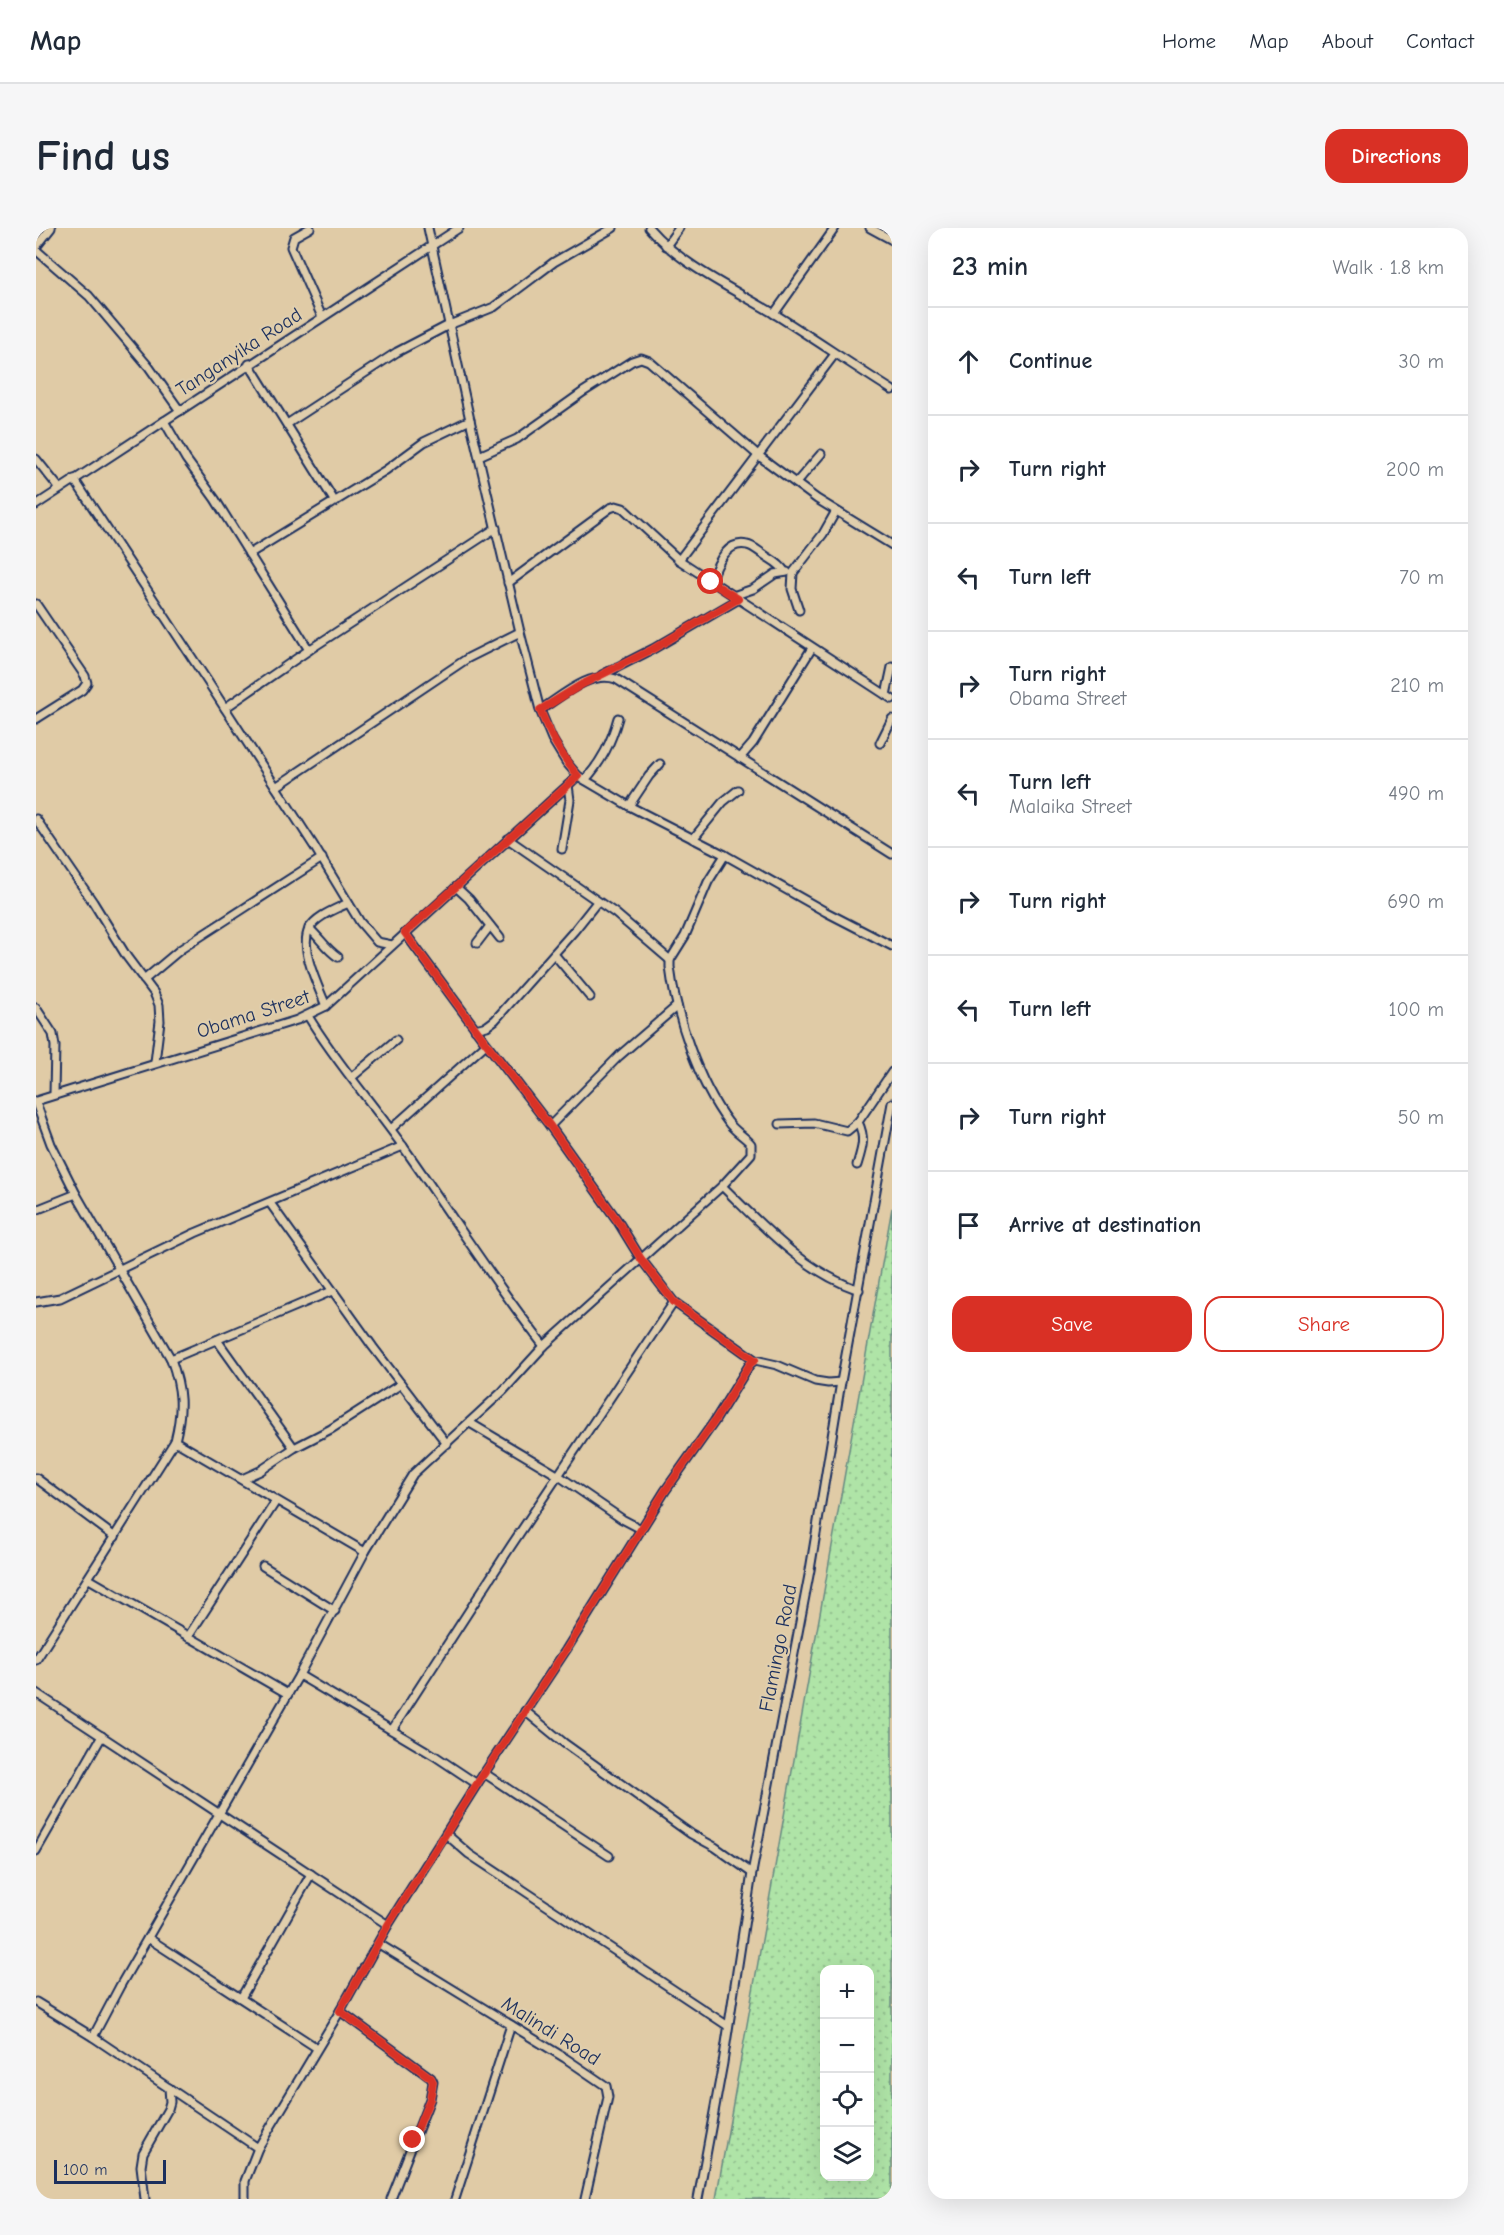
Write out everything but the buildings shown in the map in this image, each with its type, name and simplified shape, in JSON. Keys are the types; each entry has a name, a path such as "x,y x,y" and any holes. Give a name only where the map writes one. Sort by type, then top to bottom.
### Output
{"street":[{"path":"51,228 36,248 89,296 143,359 180,411"},
{"path":"310,228 294,237 291,248 322,317"},
{"path":"428,228 470,420 540,710 552,739 566,762 582,778 629,806 725,855 892,946"},
{"name":"Tanganyika Road","path":"36,505 459,228"},
{"path":"287,424 397,352 449,325 494,307 554,262 613,228"},
{"path":"649,228 666,246 892,390"},
{"path":"666,246 680,228"},
{"path":"774,314 835,228"},
{"path":"870,228 892,240"},
{"path":"679,560 836,354"},
{"path":"479,456 517,439 583,392 632,361 641,358 649,361 665,374 759,456 836,511 892,545"},
{"path":"249,364 335,502"},
{"path":"249,554 386,470 424,442 470,420"},
{"path":"164,421 309,650"},
{"path":"796,483 821,454"},
{"path":"36,459 60,489"},
{"path":"74,479 322,858 348,903 377,942 379,958"},
{"path":"508,583 610,508 616,506 623,508 679,560 889,697 892,667"},
{"path":"799,610 792,589 793,573 819,540 836,511"},
{"path":"225,708 309,650 496,528"},
{"path":"711,582 723,555 742,544 753,547 776,561 784,572"},
{"path":"540,710 581,685 653,649 774,574 793,573"},
{"path":"36,604 85,676 87,683 82,690 36,720"},
{"path":"276,787 468,658 520,632"},
{"path":"740,758 753,742 812,648"},
{"path":"600,676 616,679 892,854"},
{"name":"Obama Street","path":"36,1102 54,1094 155,1062 308,1016 326,1006 568,785 582,778 601,762 618,718"},
{"path":"880,743 892,719"},
{"path":"629,806 648,776 660,764"},
{"path":"562,849 570,800 568,785"},
{"path":"693,839 723,802 738,790"},
{"path":"36,819 154,993 159,1005 159,1041 155,1062"},
{"path":"93,2037 335,1611 365,1552 413,1474 503,1391 544,1346 722,1186 751,1154 751,1144 735,1130 713,1098 697,1066 677,1006 670,960 615,913 508,839"},
{"path":"670,960 685,936 708,882 725,855"},
{"path":"144,980 181,949 322,858"},
{"path":"456,887 469,899 500,938"},
{"path":"391,1129 484,1041 488,1026 554,954 597,902"},
{"path":"326,1006 310,967 307,942 309,928 320,918 348,903"},
{"path":"477,943 490,926"},
{"path":"309,928 338,957"},
{"path":"405,933 550,1126 617,1220 641,1259 674,1302 755,1360 777,1365 815,1381 841,1382"},
{"path":"377,942 392,945"},
{"path":"554,954 590,997"},
{"path":"550,1126 619,1056 677,1006"},
{"path":"36,1008 53,1034 54,1094"},
{"path":"308,1016 326,1045 403,1146 506,1298 544,1346"},
{"path":"475,1029 488,1026"},
{"path":"352,1077 396,1040"},
{"path":"780,1124 814,1123 847,1131 858,1122 892,1072"},
{"path":"36,1102 51,1144 76,1194 171,1359 178,1380 181,1400 181,1417 175,1441 36,1660"},
{"name":"Flamingo Road","path":"698,2199 752,1873 810,1570 841,1382 892,1103"},
{"path":"857,1165 863,1143 858,1122"},
{"path":"36,1302 60,1298 195,1233 403,1146"},
{"path":"722,1186 791,1251 817,1271 839,1283 859,1290"},
{"path":"36,1210 76,1194"},
{"path":"270,1203 400,1384 447,1444"},
{"path":"171,1359 332,1291"},
{"path":"392,1730 516,1537 674,1302"},
{"path":"217,1340 294,1448"},
{"path":"245,2199 245,2181 258,2148 340,2011 388,1925 641,1529 714,1422 750,1364 755,1360"},
{"path":"242,1479 260,1471 294,1448 331,1429 400,1384"},
{"path":"470,1423 641,1529"},
{"path":"175,1441 365,1552"},
{"path":"36,1478 115,1537"},
{"path":"188,1636 276,1501"},
{"path":"263,1566 335,1611"},
{"path":"89,1579 288,1694"},
{"path":"299,1675 477,1784"},
{"path":"36,1694 388,1925"},
{"path":"525,1712 564,1743 692,1834 752,1873"},
{"path":"37,1846 102,1736"},
{"path":"484,1773 609,1856"},
{"path":"446,1834 469,1854 728,2026"},
{"path":"241,1998 311,1874"},
{"path":"148,1938 318,2048"},
{"name":"Malindi Road","path":"379,1944 606,2086 608,2097 585,2199"},
{"path":"36,2002 93,2037 258,2148"},
{"path":"340,2011 431,2078 433,2082 430,2099 391,2199"},
{"path":"455,2199 511,2025"},
{"path":"145,2199 141,2166 143,2153 168,2109 169,2088"}],"green space":[{"path":"892,1208 892,2199 716,2199"}],"route":[{"path":"413,2140 433,2090 431,2078 340,2011 425,1865 566,1650 665,1491 714,1422 750,1364 755,1360 674,1302 641,1259 617,1220 550,1126 405,933 578,776 552,739 540,710 581,685 653,649 738,599 711,582"}]}
